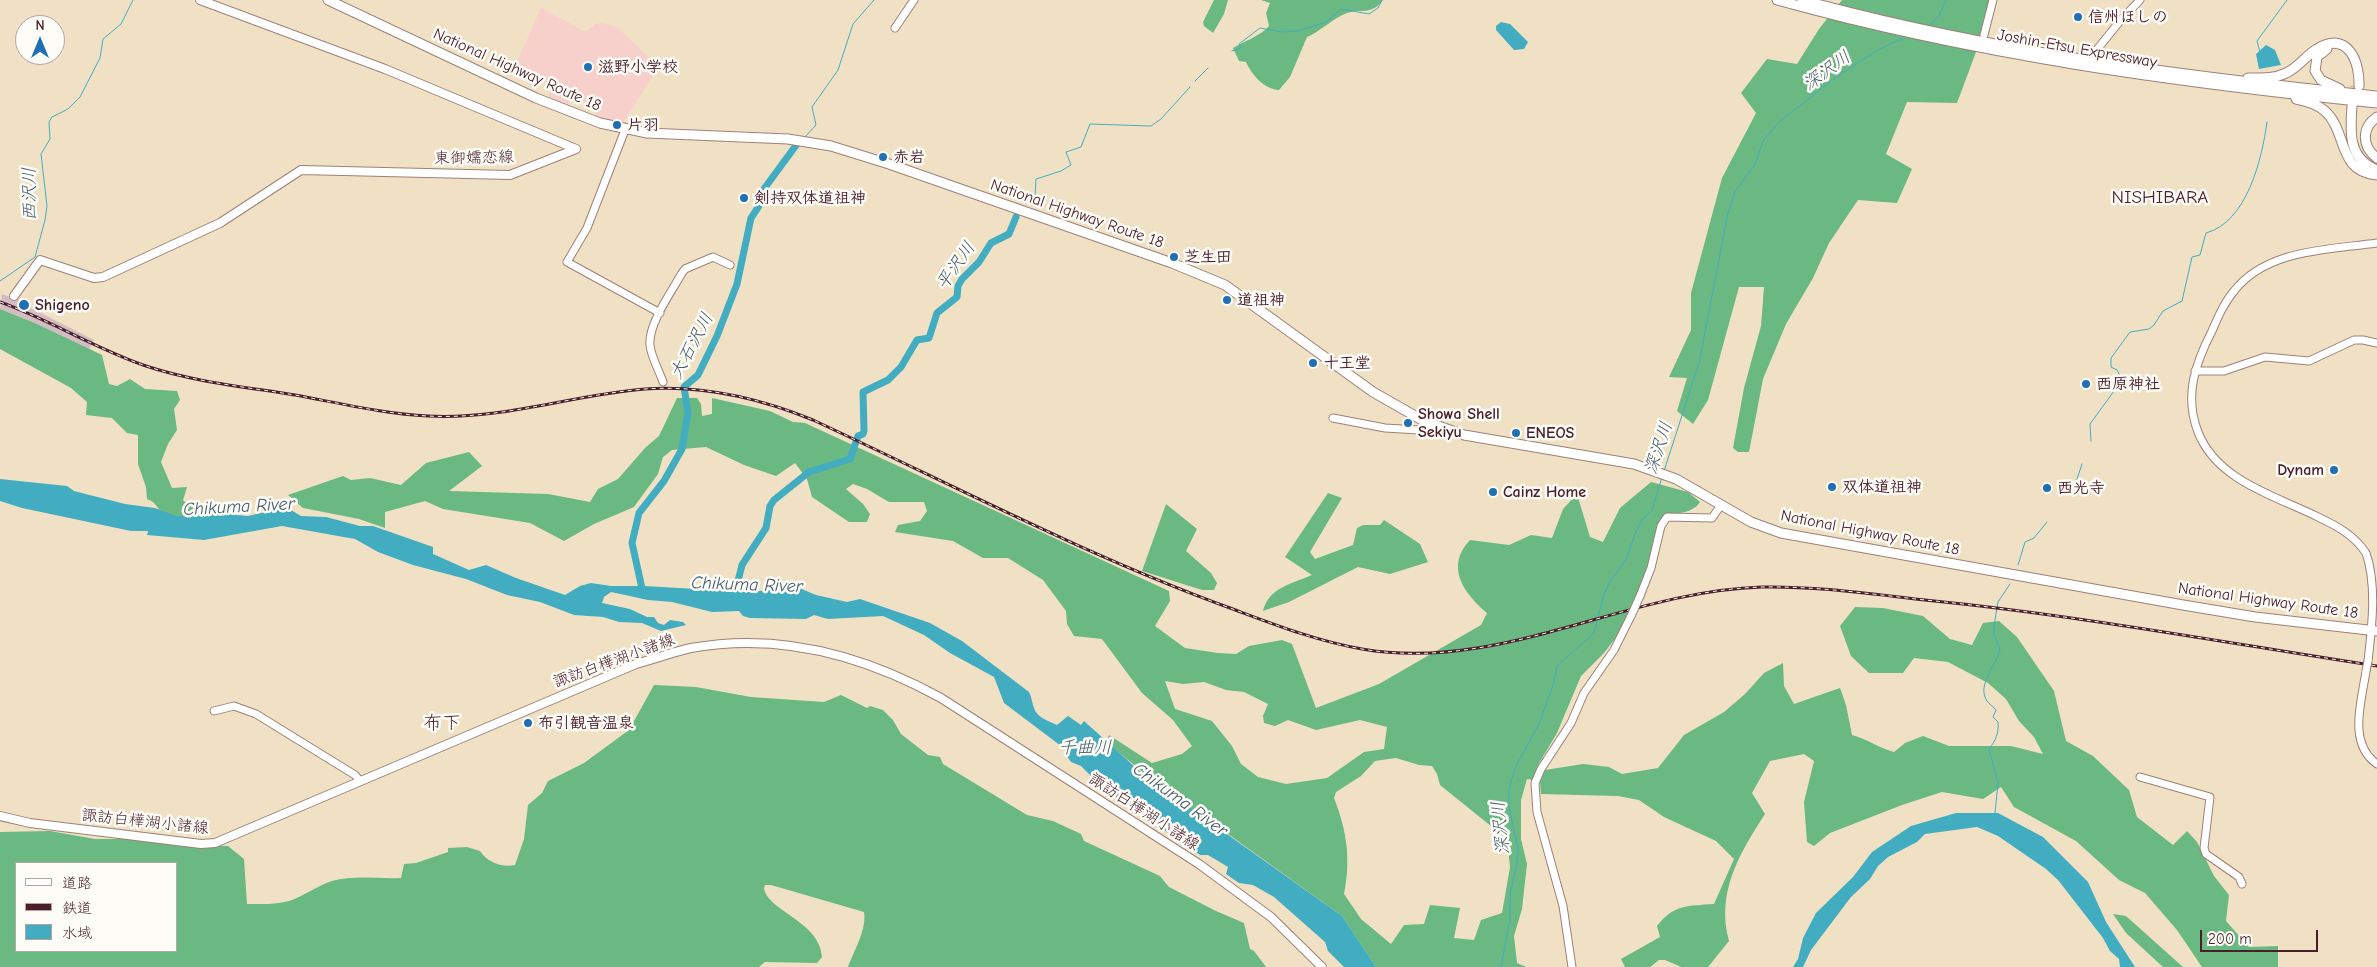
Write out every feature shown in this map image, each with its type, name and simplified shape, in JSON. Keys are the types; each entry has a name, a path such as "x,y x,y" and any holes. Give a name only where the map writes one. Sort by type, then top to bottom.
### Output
{"highway":[{"name":"National Highway Route 18","path":"328,0 536,98 586,118 625,130 667,135 788,139 831,146 889,164 1172,263 1225,285 1379,396 1429,428 1634,464 1676,479 1765,528 1796,537 2185,605 2374,631"},
{"name":"Joshin-Etsu Expressway","path":"1776,0 2067,64 2196,84 2377,103"},
{"name":"Joshin-Etsu Expressway","path":"1802,0 1819,8"},
{"name":"Joshin-Etsu Expressway","path":"1951,39 2170,74 2377,95"},
{"path":"2170,74 2244,78 2275,76 2292,70 2318,48 2336,44 2345,47 2355,57 2359,70 2357,86 2353,64 2346,53 2331,48 2319,54 2315,60 2315,71 2325,83 2346,90 2377,95"},
{"path":"2196,84 2288,97 2319,106 2334,122 2346,155 2352,164 2365,173 2377,175"},
{"path":"2377,165 2366,158 2358,145 2355,135 2355,107 2351,131 2353,148 2363,162 2377,170"},
{"path":"2377,117 2368,125 2365,138 2369,150 2377,158"}],"main road":[{"name":"東御嬬恋線","path":"14,296 40,260 94,278 103,277 220,223 301,170 510,175 576,148 385,69 200,0"},
{"name":"諏訪白樺湖小諸線","path":"0,816 30,823 201,844 214,843 512,715 632,666 666,655 691,648 721,645 776,645 815,649 861,661 911,681 942,698 1199,864 1271,917 1322,967"}],"street":[{"path":"895,28 914,0"},
{"path":"1984,34 1993,0"},
{"path":"2095,52 2140,0"},
{"path":"625,130 587,228 568,262 660,313"},
{"path":"2377,243 2293,255 2257,270 2244,280 2228,299 2204,347 2195,371 2191,396 2193,420 2200,437 2218,463 2240,480 2341,528 2354,538 2366,554 2376,584 2374,631 2366,671 2359,731 2365,750 2377,764"},
{"path":"663,382 650,344 652,327 685,269 713,257 730,266"},
{"path":"2195,371 2224,371 2268,357 2309,361 2354,340 2377,343"},
{"path":"1334,418 1385,428 1429,428"},
{"path":"1572,967 1563,906 1536,812 1535,782 1540,769 1571,724 1584,693 1614,650 1631,616 1651,568 1661,526 1667,517 1712,518 1721,505"},
{"path":"214,711 234,706 256,714 355,774 360,781"},
{"path":"2140,778 2210,797 2204,848 2206,854 2239,877 2242,884"}],"shaded area":[{"name":"滋野小学校","path":"541,8 586,32 595,24 601,23 617,27 643,52 657,69 622,125 595,117 594,106 572,96 567,106 548,96 552,86 516,64"},
{"name":"Shigeno","path":"2,294 30,304 29,307 94,340 89,350 37,324 0,309"}],"green space":[{"path":"1214,0 1228,0 1224,14 1213,33 1204,26 1203,22"},
{"path":"1261,0 1383,0 1379,5 1370,10 1342,15 1307,37 1290,77 1279,90 1268,87 1259,80 1246,62 1239,61 1233,48 1269,26 1266,13 1270,3"},
{"path":"1842,0 1989,0 1979,44 1957,103 1907,102 1886,154 1912,169 1897,203 1858,200 1829,243 1813,278 1786,324 1763,379 1749,452 1738,452 1733,448 1744,388 1761,326 1764,287 1739,287 1708,400 1693,424 1677,411 1687,378 1669,377 1691,330 1691,293 1722,178 1756,113 1741,93 1767,59 1797,64 1819,29"},
{"path":"0,309 37,324 102,355 109,384 117,386 130,379 145,389 177,391 180,400 174,409 177,430 168,444 161,462 172,488 187,487 183,500 189,506 205,505 214,507 216,515 188,518 173,516 161,511 154,503 147,499 146,487 138,464 138,435 127,433 112,418 86,415 87,402 71,388 0,349"},
{"path":"677,398 697,398 701,404 702,416 712,414 712,398 770,411 793,422 805,423 1169,591 1170,601 1155,626 1185,648 1236,654 1249,646 1282,640 1292,644 1316,708 1379,684 1481,625 1487,613 1464,588 1458,569 1463,550 1470,540 1509,545 1531,535 1552,538 1563,509 1577,494 1590,537 1603,542 1620,508 1651,482 1688,492 1700,502 1690,510 1668,514 1637,596 1617,636 1604,653 1581,676 1557,733 1538,765 1545,770 1583,764 1609,767 1622,774 1658,768 1684,735 1724,712 1745,694 1764,673 1783,663 1784,686 1794,704 1840,688 1846,705 1852,735 1894,752 1905,743 1923,736 1949,746 2011,746 2043,754 2034,737 2019,721 2006,699 1988,683 1948,662 1914,658 1903,673 1869,673 1851,656 1840,626 1855,607 1883,608 1923,616 1950,639 1972,645 1983,623 1999,621 2017,637 2054,691 2066,741 2093,756 2129,790 2137,817 2173,845 2187,831 2197,842 2214,876 2229,895 2226,921 2249,947 2278,946 2278,967 2202,967 2177,930 2145,893 2119,880 2076,841 2014,807 2001,787 1983,799 1942,792 1902,805 1830,833 1814,846 1807,842 1804,802 1814,761 1804,754 1770,761 1752,793 1765,814 1732,874 1725,907 1729,941 1708,967 1681,967 1665,960 1659,960 1650,967 1625,967 1621,959 1660,937 1657,926 1669,914 1682,908 1714,904 1734,859 1716,841 1664,817 1639,800 1618,796 1541,794 1540,781 1527,779 1521,800 1521,839 1527,864 1522,909 1514,936 1517,963 1526,967 1376,967 1342,916 1228,834 1181,803 1106,742 1109,735 1152,763 1182,754 1192,746 1173,720 1142,693 1102,639 1074,636 1067,624 1066,611 1043,580 1008,558 983,558 953,541 895,532 898,525 920,521 927,511 924,502 889,502 867,489 853,484 846,489 863,504 870,514 867,522 849,522 812,497 807,479 795,463 776,476 744,465 706,447 672,450 663,457 658,474 634,507 594,524 564,541 530,523 443,509 425,501 385,512 385,528 359,519 303,508 288,495 343,476 351,480 370,478 401,485 426,463 469,452 482,466 449,491 548,494 590,502 598,489 618,479 645,448 659,436","holes":["1165,681 1183,684 1204,682 1226,690 1244,692 1268,704 1263,716 1264,723 1275,726 1288,720 1316,730 1360,720 1387,727 1384,749 1364,752 1327,778 1286,784 1258,777 1241,764 1232,746 1212,721 1175,709","1396,758 1419,765 1432,766 1437,774 1440,785 1507,839 1510,867 1502,913 1481,920 1474,940 1454,938 1460,908 1430,905 1424,924 1404,925 1391,944 1361,919 1344,894 1347,857 1345,834 1334,798 1336,792 1361,776 1375,761"]},
{"path":"1328,493 1342,498 1310,552 1315,559 1353,545 1357,528 1363,525 1380,525 1384,520 1420,544 1428,562 1390,574 1358,567 1289,602 1263,611 1266,603 1276,591 1312,575 1285,557"},
{"path":"1166,504 1197,529 1186,551 1211,573 1217,583 1214,590 1202,590 1142,571"},
{"path":"654,685 696,687 751,697 824,702 841,695 867,708 870,706 883,710 893,720 901,734 928,755 940,757 943,764 1027,815 1053,821 1081,834 1084,841 1160,876 1169,887 1244,923 1250,949 1254,951 1266,967 848,967 862,933 864,912 771,885 765,885 764,888 767,896 813,934 819,945 822,957 817,963 765,962 759,967 0,967 0,832 50,831 95,839 138,839 176,845 228,846 244,859 247,904 273,904 289,901 326,883 340,879 401,878 404,864 416,863 448,852 448,848 467,847 480,851 495,863 505,866 515,865 524,839 528,805 542,793 548,781 584,763 629,730"},
{"path":"2113,914 2126,916 2183,967 2163,967 2126,933"}],"water":[{"path":"1501,22 1510,24 1528,42 1524,49 1514,50 1496,30 1496,26"},
{"path":"2266,45 2275,50 2281,65 2259,69 2256,54"},
{"name":"千曲川","path":"0,479 67,486 74,491 125,504 155,508 176,516 195,517 225,514 248,516 274,510 291,510 301,516 326,517 360,526 373,526 433,547 433,554 469,570 486,565 516,578 565,595 580,586 591,583 611,586 750,592 797,587 816,595 847,602 860,599 930,623 962,641 1029,692 1033,706 1040,717 1057,725 1068,716 1081,725 1084,721 1144,775 1342,916 1376,967 1344,967 1328,951 1325,942 1274,897 1253,885 1239,883 1226,874 1228,867 1208,855 1200,855 1101,786 1081,766 1071,762 1064,752 1065,749 1004,703 994,677 950,653 924,635 883,616 828,619 814,615 806,619 750,618 743,616 739,611 712,612 672,602 648,600 611,592 604,597 602,603 630,609 647,617 654,617 658,623 664,625 670,620 683,622 686,625 661,631 642,623 619,622 603,617 574,615 540,602 507,595 466,579 413,565 378,552 355,539 282,526 204,540 147,535 148,531 131,531 22,508 0,501"},
{"path":"1956,813 1998,813 2043,837 2088,882 2106,922 2135,967 2120,967 2119,959 2110,951 2103,938 2058,880 2046,869 1998,836 1977,827 1925,834 1917,842 1888,857 1878,866 1870,879 1851,897 1811,950 1803,967 1793,967 1798,959 1803,938 1816,913 1853,877 1872,852 1911,826"}],"waterway":[{"name":"西沢川","path":"0,281 35,257 47,206 41,154 50,139 49,122 52,117 68,109 80,97 100,58 103,39 121,24 133,0"},
{"name":"大石沢川","path":"805,137 816,125 812,107 838,70 853,24 874,0"},
{"name":"平沢川","path":"1232,51 1241,48 1239,44 1260,28 1282,32 1298,31 1326,22 1341,9 1369,14 1378,8 1382,0"},
{"name":"深沢川","path":"1927,27 1938,17 1946,0"},
{"path":"2260,52 2257,41 2287,0"},
{"name":"深沢川","path":"1664,471 1699,363 1728,213 1735,192 1755,164 1763,141 1780,121 1838,76 1876,51 1908,36"},
{"name":"平沢川","path":"1195,81 1208,68"},
{"name":"平沢川","path":"1026,203 1035,198 1036,179 1061,171 1071,165 1066,152 1081,147 1090,124 1151,126 1161,119 1190,87"},
{"path":"2091,441 2090,424 2114,391 2120,376 2117,370 2111,367 2111,358 2130,332 2149,329 2163,311 2182,301 2192,257 2200,255 2206,233 2220,227 2232,216 2242,203 2250,187 2261,153 2267,122"},
{"name":"大石沢川","path":"643,593 632,543 639,513 664,481 682,449 688,413 684,387 698,375 717,336 737,284 751,218 759,206 761,193 797,144"},
{"name":"平沢川","path":"734,597 742,565 766,528 770,506 774,500 809,472 850,459 858,436 863,434 864,431 863,392 888,380 901,367 917,340 929,338 937,313 957,297 958,286 962,279 979,262 991,243 1009,234 1016,217"},
{"path":"2075,485 2082,464"},
{"name":"深沢川","path":"1501,967 1510,920 1510,895 1518,849 1509,807 1509,789 1515,768 1539,724 1553,685 1557,666 1594,633 1604,594 1611,580 1626,560 1642,520 1652,510 1662,477"},
{"path":"2018,565 2025,542 2034,538 2047,522"},
{"path":"1995,813 1998,783 1989,749 1994,743 1998,722 1993,717 1996,710 1987,701 1984,695 1984,688 2000,650 1994,634 1998,602 2010,584"}],"tunnel":[{"path":"2353,101 2355,86"}],"railway":[{"path":"0,302 127,359 164,372 220,384 395,413 428,416 483,414 618,392 667,388 709,391 751,399 813,420 1072,543 1177,588 1295,631 1345,646 1362,649 1413,653 1464,650 1514,641 1661,602 1711,592 1782,587 1844,591 2038,613 2377,666"}],"place":[{"name":"信州ほしの","path":"2078,17"},
{"name":"滋野小学校","path":"588,67"},
{"name":"片羽","path":"617,125"},
{"name":"赤岩","path":"883,157"},
{"name":"剣持双体道祖神","path":"744,198"},
{"name":"芝生田","path":"1174,257"},
{"name":"道祖神","path":"1227,300"},
{"name":"Shigeno","path":"24,305"},
{"name":"十王堂","path":"1313,363"},
{"name":"西原神社","path":"2086,384"},
{"name":"Showa Shell Sekiyu","path":"1408,423"},
{"name":"ENEOS","path":"1516,433"},
{"name":"Dynam","path":"2334,470"},
{"name":"双体道祖神","path":"1832,487"},
{"name":"西光寺","path":"2047,488"},
{"name":"Cainz Home","path":"1493,492"},
{"name":"布引観音温泉","path":"528,723"}],"district":[{"name":"NISHIBARA","path":"2160,198"},
{"name":"布下","path":"442,724"}],"water label":[{"name":"Chikuma River","path":"239,507"},
{"name":"Chikuma River","path":"747,585"},
{"name":"Chikuma River","path":"1180,800"}]}
